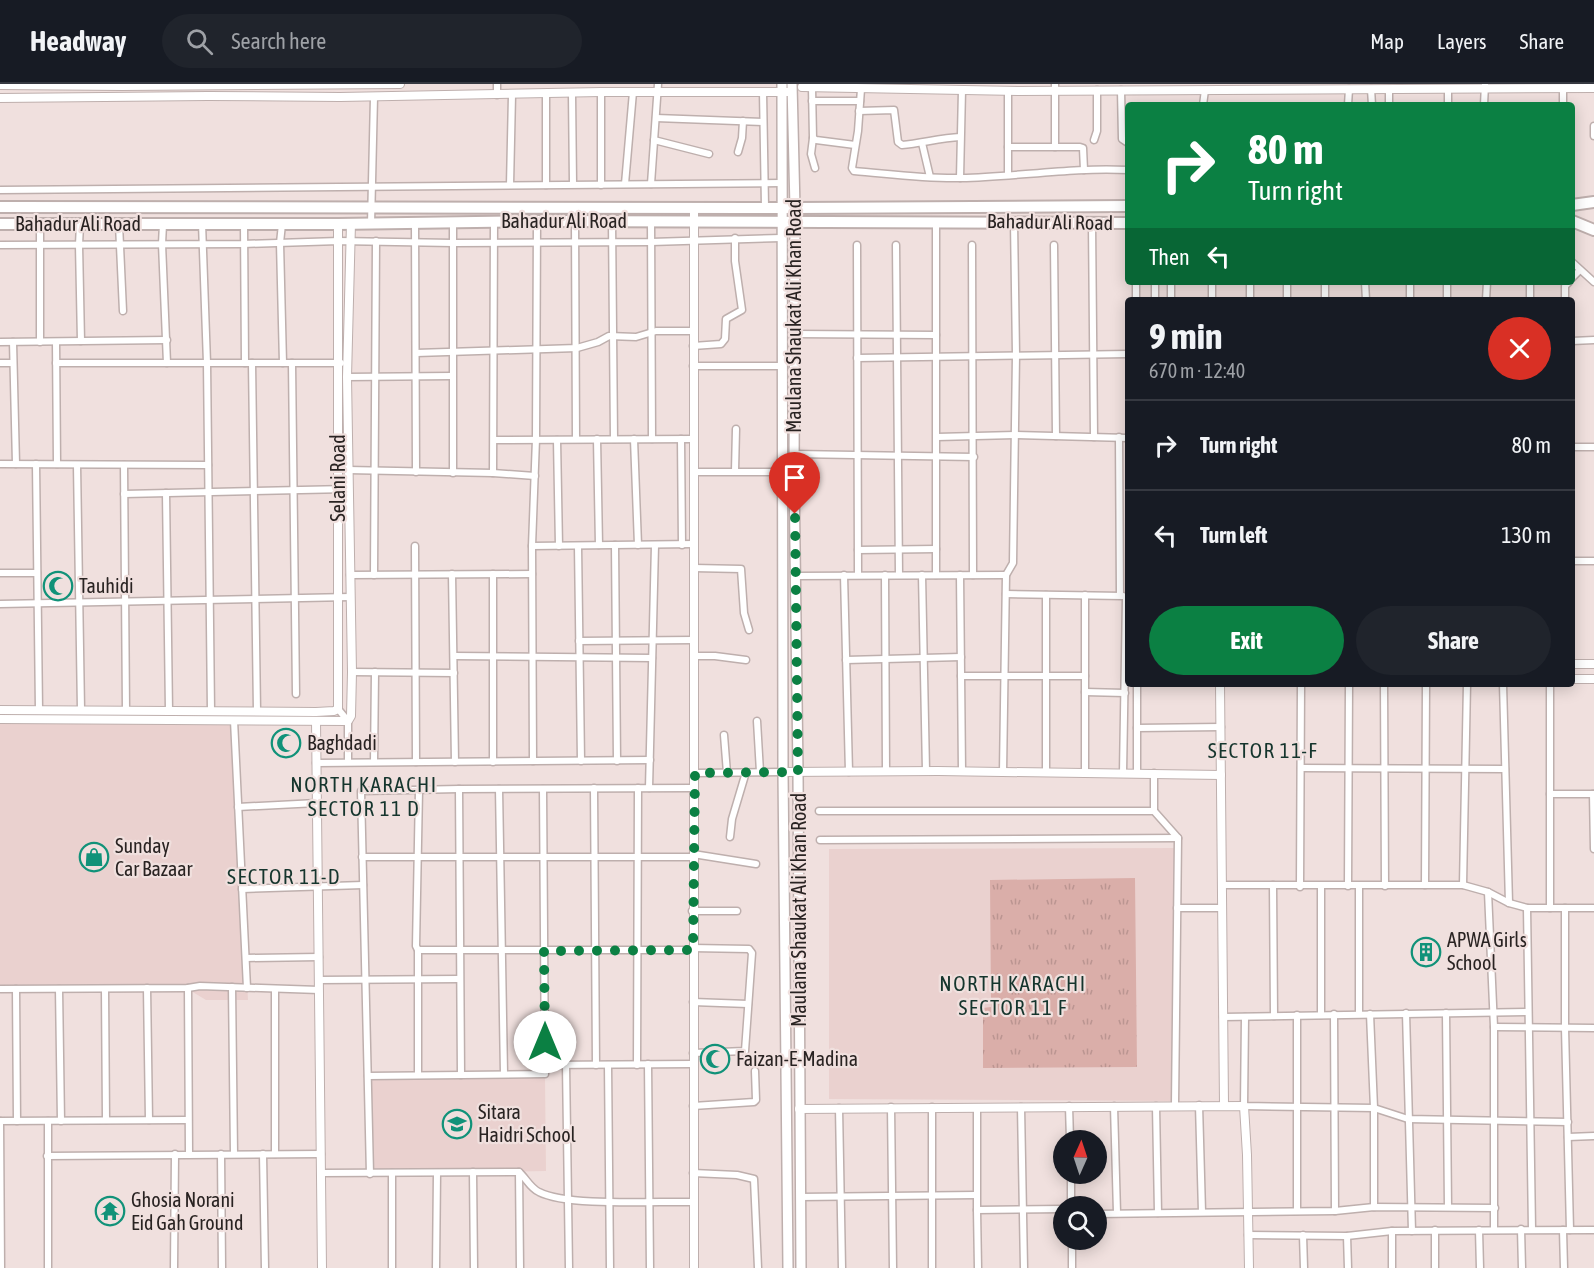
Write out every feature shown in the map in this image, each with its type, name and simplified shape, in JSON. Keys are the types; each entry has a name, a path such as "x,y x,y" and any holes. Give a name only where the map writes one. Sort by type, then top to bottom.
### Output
{"main road":[{"name":"Maulana Shaukat Ali Khan Road","path":"796,87 794,472 801,1268"},
{"name":"Maulana Shaukat Ali Khan Road","path":"782,88 783,771 788,1268"},
{"path":"1575,205 1594,202"},
{"name":"Bahadur Ali Road","path":"0,207 1125,206"},
{"name":"Bahadur Ali Road","path":"0,224 371,224 494,221 1125,223"},
{"path":"1575,222 1594,230"}],"street":[{"path":"371,224 374,84"},
{"path":"0,85 400,84"},
{"path":"497,84 497,96"},
{"path":"122,85 122,97"},
{"path":"0,98 497,96 633,92 658,88 763,92 796,87 938,87 962,90 978,87 1008,91 1018,87 1121,90 1136,87 1205,90 1217,87 1389,89 1415,86 1563,88 1572,86 1594,88"},
{"path":"1484,102 1485,86"},
{"path":"859,87 860,111 852,168 854,171 960,178 1083,170 1125,170"},
{"path":"1055,87 1055,147"},
{"path":"1449,102 1452,87"},
{"path":"651,184 658,88"},
{"path":"812,88 811,154 814,168"},
{"path":"1094,140 1096,131 1095,88"},
{"path":"1563,88 1563,102"},
{"path":"1348,102 1349,89"},
{"path":"1389,89 1389,102"},
{"path":"960,178 962,90"},
{"path":"1121,90 1122,139 1125,141"},
{"path":"1203,102 1205,90"},
{"path":"1008,91 1008,175"},
{"path":"601,92 601,185"},
{"path":"625,184 633,92"},
{"path":"763,92 765,207"},
{"path":"572,94 573,184"},
{"path":"510,185 512,95"},
{"path":"546,95 546,185"},
{"path":"812,101 860,101"},
{"path":"860,111 894,110 900,144 960,137"},
{"path":"656,118 763,122"},
{"path":"738,152 743,121"},
{"path":"1594,126 1594,136"},
{"path":"813,138 855,145"},
{"path":"654,140 709,154"},
{"path":"922,143 930,177"},
{"path":"1008,147 1082,147 1083,170"},
{"path":"0,190 781,183"},
{"path":"694,207 695,773 692,911 694,1268"},
{"path":"493,473 494,221"},
{"path":"533,761 532,546 536,440 537,221"},
{"path":"575,221 576,439"},
{"path":"612,221 614,439"},
{"path":"651,221 652,439"},
{"path":"936,221 936,575"},
{"path":"453,222 453,473"},
{"path":"1003,772 1006,575 1013,563 1016,355 1014,222"},
{"path":"202,223 207,363 211,711"},
{"path":"415,223 416,472"},
{"path":"1092,223 1094,437"},
{"path":"40,224 40,342"},
{"path":"80,224 81,341"},
{"path":"119,224 123,311"},
{"path":"163,224 167,363"},
{"path":"244,224 245,363"},
{"path":"282,224 280,243 283,363"},
{"name":"Selani Road","path":"338,224 338,709"},
{"name":"Selani Road","path":"348,721 351,716 352,672 347,377 351,224"},
{"path":"693,345 720,344 725,339 726,319 742,310 735,267 735,238"},
{"path":"0,245 243,244 339,241 651,243 781,238"},
{"path":"374,575 376,241"},
{"path":"856,245 858,575"},
{"path":"896,245 899,575"},
{"path":"972,245 974,575"},
{"path":"1054,245 1056,436"},
{"path":"1575,265 1594,282"},
{"path":"1575,275 1580,270"},
{"path":"416,353 577,348 612,336 636,337 651,332 693,331"},
{"path":"795,334 936,335"},
{"path":"0,342 167,340"},
{"path":"1575,340 1594,340"},
{"path":"13,342 16,464"},
{"path":"56,342 57,464"},
{"path":"857,358 1125,354"},
{"path":"0,363 13,363"},
{"path":"56,363 349,363"},
{"path":"252,363 257,711"},
{"path":"292,363 296,694"},
{"path":"693,366 783,366"},
{"path":"347,377 452,376"},
{"path":"735,471 736,429"},
{"path":"936,437 1015,435 1125,438"},
{"path":"1119,437 1125,597 1123,773"},
{"path":"597,439 599,545"},
{"path":"634,439 638,545"},
{"path":"681,439 682,545"},
{"path":"494,440 694,439"},
{"path":"557,440 559,546"},
{"path":"1575,447 1594,447"},
{"path":"795,454 974,457"},
{"path":"0,464 208,465"},
{"path":"36,464 39,710"},
{"path":"77,465 81,710"},
{"path":"124,465 126,710"},
{"path":"348,470 535,476"},
{"path":"694,472 794,472"},
{"path":"124,494 348,489"},
{"path":"166,493 169,711"},
{"path":"532,546 694,544"},
{"path":"615,545 617,761"},
{"path":"649,788 655,545"},
{"path":"415,546 416,762"},
{"path":"578,546 581,761"},
{"path":"858,550 936,549"},
{"path":"1575,561 1594,561"},
{"path":"694,568 741,569 744,613 749,630"},
{"path":"0,573 37,573"},
{"path":"452,574 455,762"},
{"path":"493,574 493,762"},
{"path":"350,575 532,574"},
{"path":"844,575 849,772"},
{"path":"885,575 886,771"},
{"path":"922,575 926,771"},
{"path":"960,575 962,771"},
{"path":"796,576 1006,575"},
{"path":"1006,594 1125,597"},
{"path":"1046,595 1046,772"},
{"path":"1085,595 1085,772"},
{"path":"0,604 350,597"},
{"path":"579,640 694,640"},
{"path":"454,656 652,658"},
{"path":"694,656 746,660"},
{"path":"846,660 961,657"},
{"path":"1575,664 1594,664"},
{"path":"352,672 454,673"},
{"path":"375,672 375,762"},
{"path":"961,676 1085,676"},
{"path":"1575,679 1594,679"},
{"path":"1137,687 1137,773"},
{"path":"1220,687 1224,1105"},
{"path":"1300,886 1301,687"},
{"path":"1348,886 1349,687"},
{"path":"1384,687 1385,886"},
{"path":"1425,885 1426,687"},
{"path":"1463,885 1467,687"},
{"path":"1503,687 1509,903"},
{"path":"1550,687 1550,908"},
{"path":"1085,692 1125,693"},
{"path":"0,710 315,712 338,709 348,721 348,762"},
{"path":"0,719 348,721"},
{"path":"234,720 247,987"},
{"path":"316,721 322,1268"},
{"path":"757,721 760,772"},
{"path":"1137,728 1221,727"},
{"path":"724,735 727,772"},
{"path":"316,763 650,760"},
{"path":"1301,768 1505,769"},
{"path":"695,773 962,771 1221,775"},
{"path":"730,837 732,819 746,772"},
{"path":"1155,773 1154,811 1178,838 1175,1106"},
{"path":"594,788 596,1065"},
{"path":"637,1065 638,788"},
{"path":"370,1174 361,791 694,788"},
{"path":"459,789 461,1075"},
{"path":"499,789 504,1074"},
{"path":"368,1076 545,1074 543,789"},
{"path":"418,1075 418,950 416,946 419,790"},
{"path":"1550,794 1594,794 1594,849"},
{"path":"238,807 317,803"},
{"path":"819,811 1154,811"},
{"path":"820,840 1178,838"},
{"path":"362,857 693,856 756,864"},
{"path":"242,888 363,885"},
{"path":"1222,885 1321,887 1463,885 1488,892 1509,903 1527,908 1594,908"},
{"path":"1273,885 1274,1016"},
{"path":"1359,886 1359,1014"},
{"path":"1321,887 1321,1015"},
{"path":"1488,892 1494,1028 1494,1229"},
{"path":"1177,908 1222,908"},
{"path":"1527,908 1532,1229"},
{"path":"1564,1268 1567,1230 1568,1137 1565,908"},
{"path":"692,911 737,911"},
{"path":"418,950 750,950 752,953 744,1052 693,1053"},
{"path":"246,958 319,957"},
{"path":"319,980 459,979"},
{"path":"0,989 188,988 200,986 319,990"},
{"path":"232,987 234,1154"},
{"path":"147,988 149,1120"},
{"path":"188,988 189,1154"},
{"path":"16,989 17,1121"},
{"path":"59,989 62,1120"},
{"path":"105,989 106,1120"},
{"path":"274,990 275,1154"},
{"path":"693,1002 748,1004"},
{"path":"1222,1017 1528,1012"},
{"path":"1406,1013 1412,1231"},
{"path":"1446,1013 1448,1207"},
{"path":"1334,1014 1335,1211"},
{"path":"1370,1014 1374,1108 1374,1208"},
{"path":"1297,1015 1297,1211"},
{"path":"1245,1017 1244,1106 1249,1268"},
{"path":"1494,1028 1594,1028"},
{"path":"648,1064 650,1268"},
{"path":"545,1065 693,1064"},
{"path":"566,1065 569,1268"},
{"path":"608,1065 610,1268"},
{"path":"693,1106 754,1102 756,1100 755,1071"},
{"path":"1199,1105 1202,1212"},
{"path":"1069,1106 1070,1130"},
{"path":"1114,1106 1117,1213"},
{"path":"1156,1106 1158,1213"},
{"path":"799,1108 1297,1106 1374,1108 1408,1119 1568,1122"},
{"path":"891,1107 894,1268"},
{"path":"932,1107 932,1268"},
{"path":"1021,1107 1024,1268"},
{"path":"839,1108 842,1268"},
{"path":"977,1108 978,1268"},
{"path":"1,1268 0,1121 188,1120"},
{"path":"48,1121 48,1268"},
{"path":"1568,1137 1594,1136"},
{"path":"174,1268 175,1154"},
{"path":"221,1154 222,1268"},
{"path":"263,1154 265,1268"},
{"path":"47,1156 321,1154"},
{"path":"321,1173 519,1172 538,1192 568,1198 693,1202"},
{"path":"519,1172 520,1268"},
{"path":"392,1173 392,1268"},
{"path":"435,1268 437,1173"},
{"path":"473,1173 474,1268"},
{"path":"693,1173 736,1175 754,1179 758,1268"},
{"path":"800,1197 976,1195"},
{"path":"1107,1213 1335,1211 1411,1207 1495,1208"},
{"path":"977,1210 1053,1209"},
{"path":"1248,1235 1347,1236 1392,1231 1494,1229 1594,1230"},
{"path":"1521,1229 1522,1268"},
{"path":"1435,1268 1436,1230"},
{"path":"1479,1230 1480,1268"},
{"path":"1392,1231 1392,1268"},
{"path":"1303,1235 1304,1268"},
{"path":"1347,1236 1348,1268"},
{"path":"1072,1250 1072,1268"}],"shaded area":[{"path":"0,719 233,720 248,1000 206,1000 186,988 0,989"},
{"path":"1178,848 1175,1101 829,1099 829,849"},
{"name":"Sitara Haidri School","path":"545,1074 546,1171 370,1174 368,1076"}],"green space":[{"path":"1135,878 1137,1067 983,1068 983,1008 991,1007 990,880"}],"place":[{"name":"Tauhidi","path":"58,586"},
{"name":"Baghdadi","path":"286,743"},
{"name":"Sunday Car Bazaar","path":"94,857"},
{"name":"APWA Girls School","path":"1426,952"},
{"name":"Faizan-E-Madina","path":"715,1059"},
{"name":"Sitara Haidri School","path":"457,1124"},
{"name":"Ghosia Norani Eid Gah Ground","path":"110,1211"}],"district":[{"name":"SECTOR 11-F","path":"1263,751"},
{"name":"NORTH KARACHI SECTOR 11 D","path":"364,797"},
{"name":"SECTOR 11-D","path":"284,877"},
{"name":"NORTH KARACHI SECTOR 11 F","path":"1013,996"}],"route":[{"path":"545,1042 544,951 693,950 695,773 798,772 795,514"}]}
